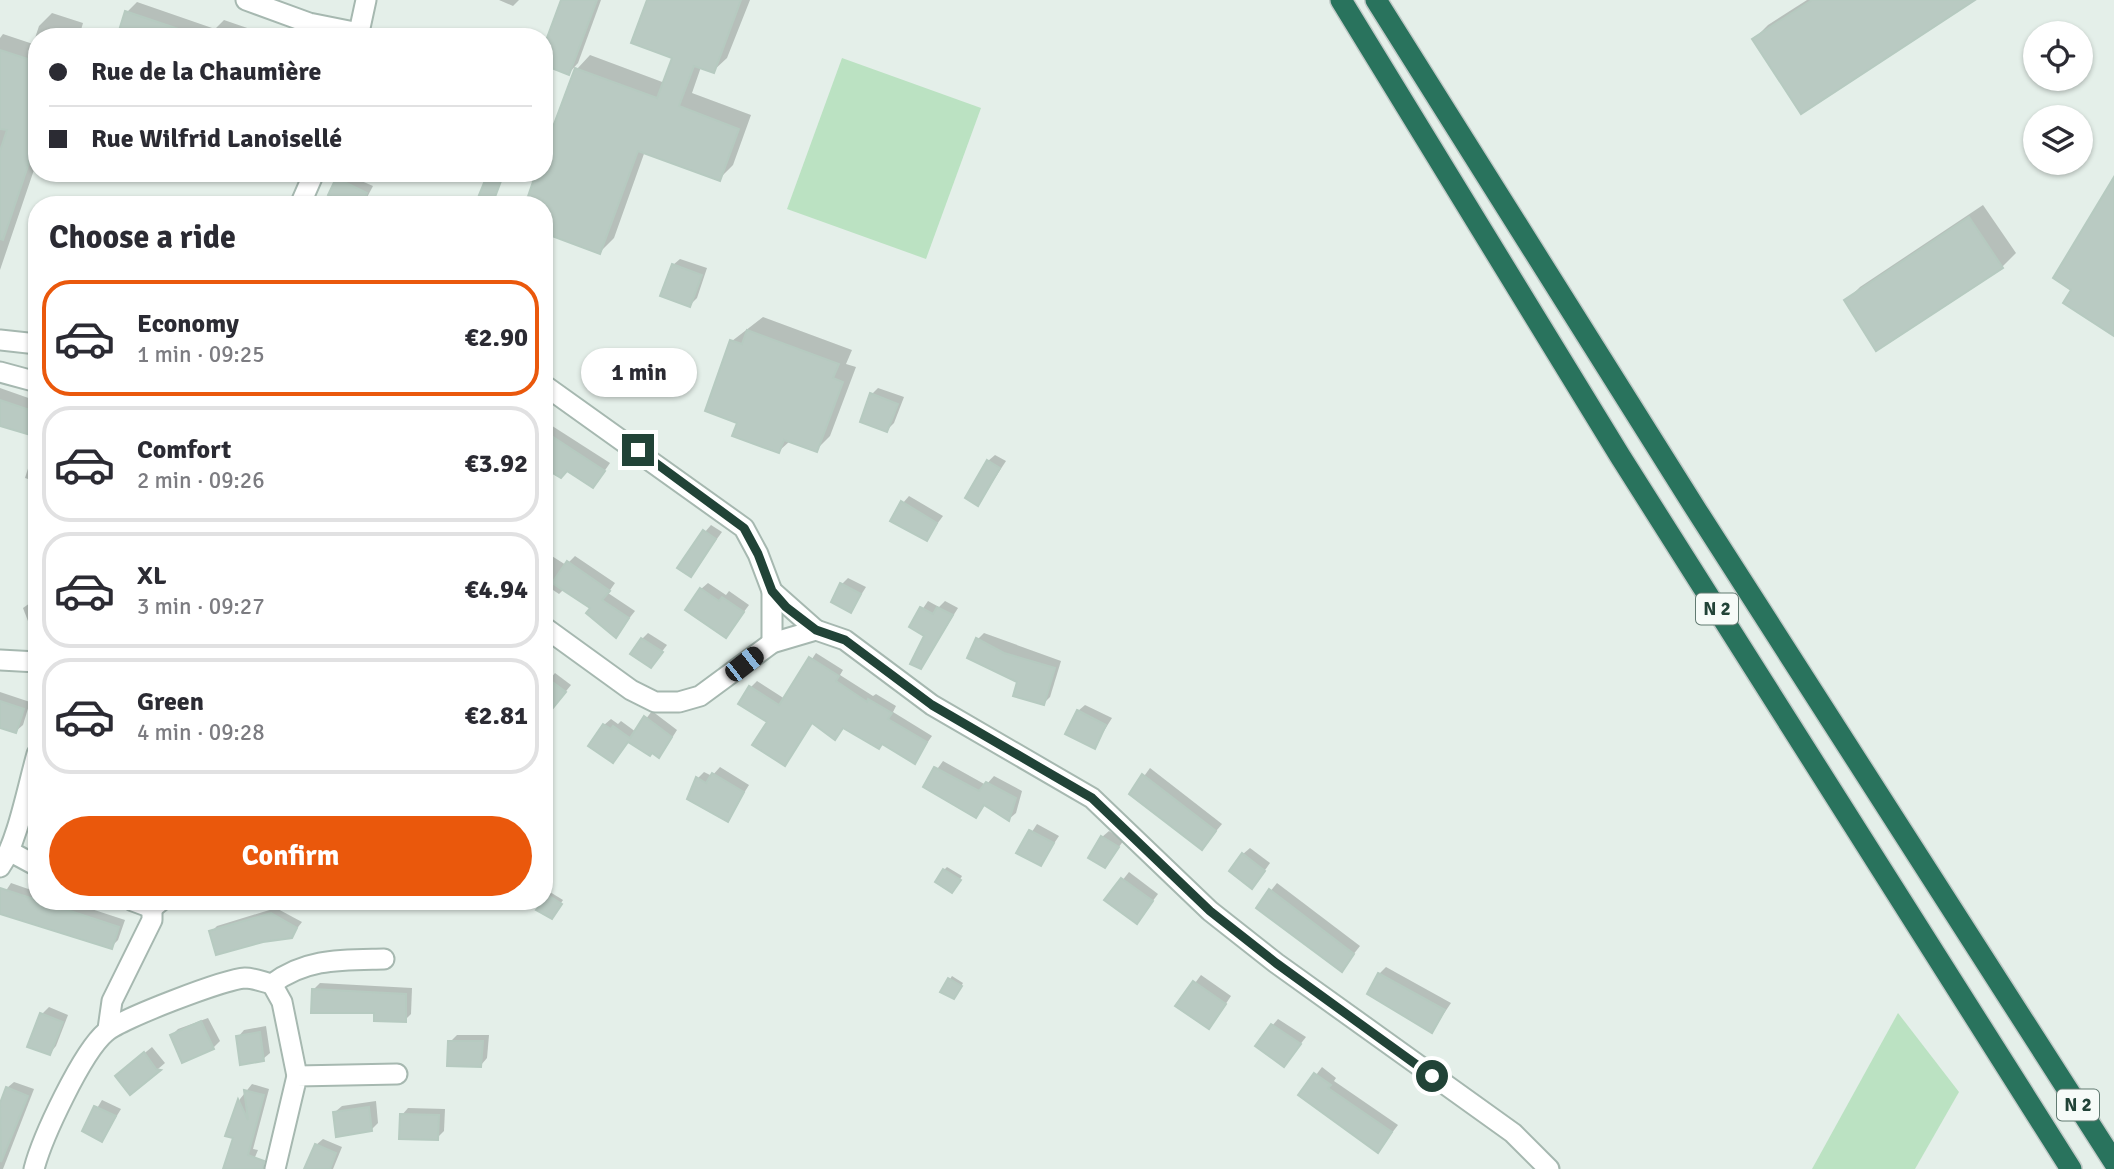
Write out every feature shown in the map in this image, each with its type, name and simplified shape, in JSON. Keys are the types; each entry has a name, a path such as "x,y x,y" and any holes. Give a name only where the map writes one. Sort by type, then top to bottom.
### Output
{"highway":[{"name":"N 2","path":"1341,0 1613,444 2071,1169"},
{"name":"N 2","path":"1376,0 1697,511 2114,1163"}],"street":[{"path":"246,0 329,28"},
{"path":"360,28 366,0"},
{"path":"0,340 28,343"},
{"path":"0,372 28,380"},
{"path":"553,391 744,528 758,554 772,591 772,643"},
{"path":"772,591 816,630 845,640 932,705 1092,798 1210,911 1276,963 1494,1122 1513,1133 1549,1169"},
{"path":"553,634 631,690 655,702 679,702 700,696 772,643 816,630"},
{"path":"0,660 28,662"},
{"path":"28,783 6,860 28,864"},
{"path":"108,1030 112,1001 155,910"},
{"path":"272,984 291,970 315,962 384,958"},
{"path":"34,1169 39,1150 93,1045 108,1030 219,983 248,978 272,984 282,1002 297,1076 275,1169"},
{"path":"297,1076 397,1074"},
{"path":"1494,1122 1507,1142 1536,1169"}],"green space":[{"path":"842,58 981,108 926,259 787,209"},
{"path":"1898,1013 1959,1092 1915,1169 1812,1169"}],"building":[{"path":"561,0 597,0 569,75 553,69 553,28 551,28"},
{"path":"647,0 741,0 714,73 694,66 679,106 739,129 720,181 638,151 600,254 553,236 553,196 528,196 533,182 553,182 553,127 575,68 657,98 672,58 631,43"},
{"path":"1812,0 1975,0 1801,114 1752,39"},
{"path":"125,11 175,28 120,28"},
{"path":"0,50 28,59 28,166 3,240 0,239 0,151 7,130 0,129"},
{"path":"2114,177 2114,336 2063,303 2071,290 2053,278"},
{"path":"334,182 344,182 367,193 366,196 328,195"},
{"path":"484,182 501,182 495,196 479,196"},
{"path":"1969,217 2003,268 1876,351 1844,300"},
{"path":"672,264 702,275 690,307 660,296"},
{"path":"747,330 839,364 833,378 843,382 817,452 784,440 779,453 732,436 737,423 705,411 730,340 742,344"},
{"path":"870,393 898,404 887,432 860,422"},
{"path":"0,400 28,409 28,434 0,426"},
{"path":"553,437 605,471 593,488 567,471 561,478 553,473"},
{"path":"987,460 1000,468 978,506 965,498"},
{"path":"901,501 937,523 927,541 890,521"},
{"path":"703,530 716,539 691,577 677,568"},
{"path":"567,561 610,591 602,600 629,618 616,638 586,613 590,608 553,582"},
{"path":"840,583 861,594 851,613 831,602"},
{"path":"700,588 719,601 722,597 744,612 726,638 685,610"},
{"path":"920,607 933,614 937,607 953,615 921,669 910,664 924,636 909,627"},
{"path":"641,638 663,652 651,668 630,654"},
{"path":"976,638 1004,653 1055,668 1044,705 1013,696 1017,682 967,658"},
{"path":"809,657 839,676 836,681 867,702 868,699 892,713 888,719 927,742 915,764 882,744 879,749 843,728 835,740 812,723 785,766 752,745 767,722 738,704 749,686 779,705"},
{"path":"553,683 566,692 553,708"},
{"path":"0,701 24,709 16,733 0,728"},
{"path":"1077,710 1106,725 1095,749 1065,734"},
{"path":"644,716 672,737 659,758 652,753 650,756 628,742 613,763 588,746 603,724 611,729 613,726 630,738"},
{"path":"934,767 979,791 986,782 1016,798 1009,821 984,805 976,818 923,787"},
{"path":"712,773 744,792 728,822 687,799 696,777 706,783"},
{"path":"1142,774 1216,831 1202,850 1129,794"},
{"path":"1029,830 1054,843 1041,866 1016,853"},
{"path":"1101,836 1119,847 1105,868 1088,858"},
{"path":"1242,853 1265,871 1252,889 1229,871"},
{"path":"943,869 961,880 952,893 935,882"},
{"path":"1121,878 1153,901 1137,924 1104,900"},
{"path":"0,888 28,897 28,910 67,910 119,927 112,949 0,914"},
{"path":"1269,889 1354,954 1342,972 1256,908"},
{"path":"553,898 562,904 552,919 536,910 553,910"},
{"path":"271,913 297,928 292,938 263,942 216,955 209,931"},
{"path":"1378,973 1445,1010 1432,1033 1367,994"},
{"path":"948,978 962,986 954,999 940,992"},
{"path":"1193,981 1226,1004 1209,1029 1175,1006"},
{"path":"312,989 406,994 406,1022 374,1021 374,1013 311,1013"},
{"path":"40,1013 63,1022 50,1055 27,1047"},
{"path":"201,1021 214,1049 182,1063 170,1035"},
{"path":"1271,1024 1301,1044 1284,1067 1255,1046"},
{"path":"260,1032 264,1061 240,1065 236,1036"},
{"path":"448,1041 483,1041 481,1067 447,1066"},
{"path":"144,1052 156,1069 161,1070 130,1095 115,1076"},
{"path":"1314,1073 1331,1085 1328,1088 1392,1132 1378,1153 1298,1095"},
{"path":"6,1087 28,1096 1,1162 0,1103"},
{"path":"244,1090 264,1095 248,1155 264,1161 263,1169 223,1169 233,1138 225,1136 238,1099 248,1120"},
{"path":"94,1106 116,1116 102,1142 82,1131"},
{"path":"369,1107 372,1131 336,1137 333,1112"},
{"path":"400,1114 439,1115 438,1140 399,1139"},
{"path":"315,1144 336,1153 330,1169 304,1169"}],"route":[{"path":"638,450 744,528 758,554 772,591 786,607 816,630 845,640 932,705 1092,798 1121,822 1210,911 1276,963 1432,1076"}]}
